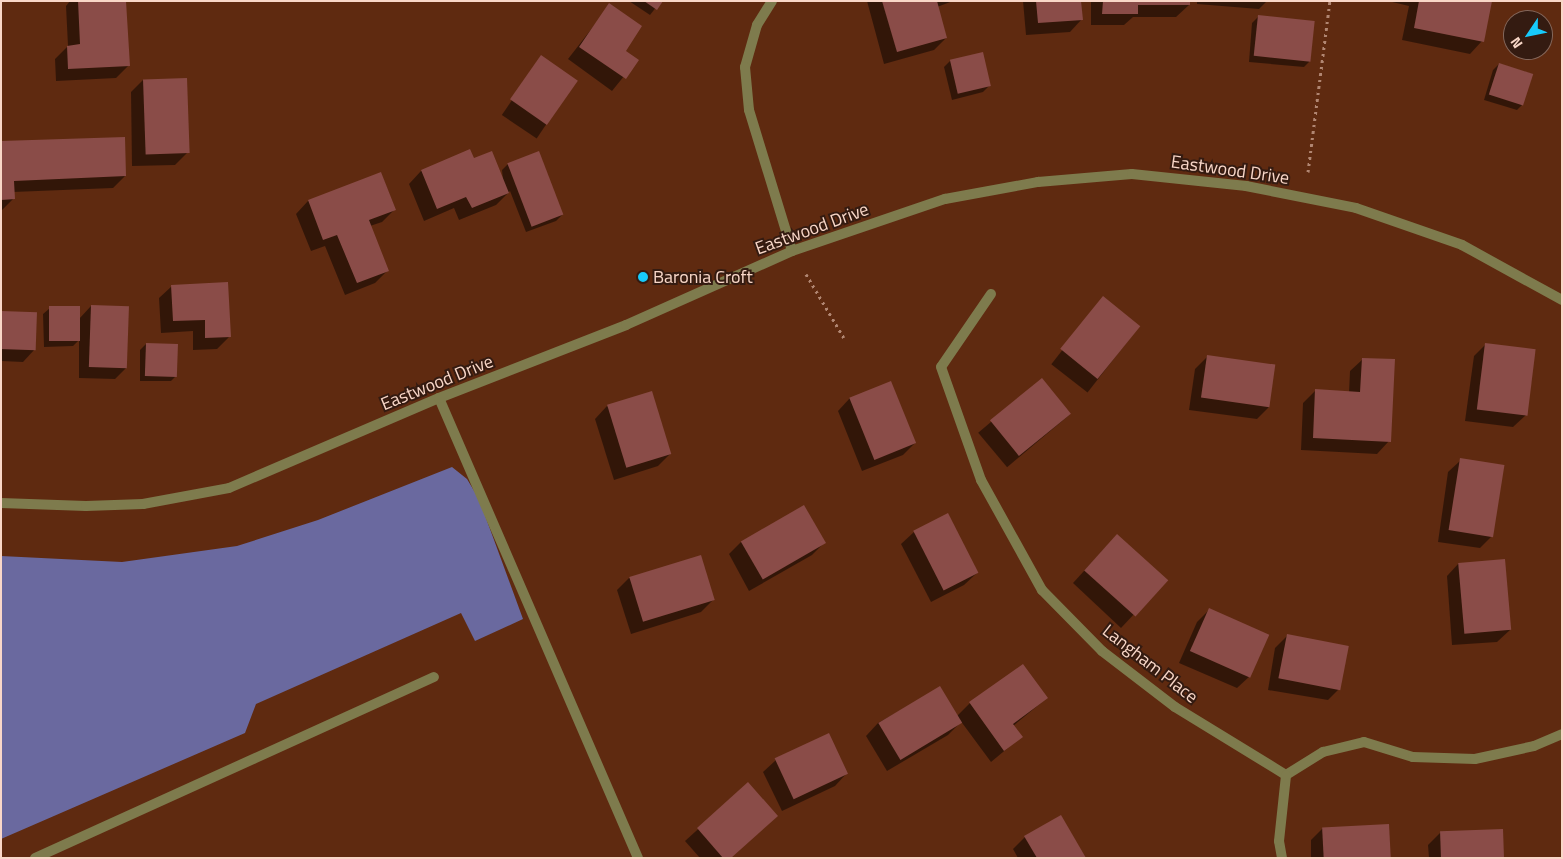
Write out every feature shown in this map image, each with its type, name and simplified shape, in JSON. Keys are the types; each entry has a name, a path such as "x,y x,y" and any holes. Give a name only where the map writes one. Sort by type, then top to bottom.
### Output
{"street":[{"path":"772,1 757,25 745,67 749,110 792,251"},
{"name":"Eastwood Drive","path":"1,503 86,506 143,504 229,488 439,398 626,325 792,251 945,199 1038,182 1132,174 1246,186 1356,208 1462,245 1562,300"},
{"name":"Langham Place","path":"991,294 941,367 981,480 1042,590 1102,651 1163,698 1286,774"},
{"path":"439,398 638,858"},
{"path":"34,858 434,676"},
{"path":"1282,858 1279,841 1286,774 1322,752 1364,742 1413,757 1475,759 1534,746 1562,734"}],"path":[{"path":"1304,197 1330,1"},
{"path":"792,251 844,338"}],"shaded area":[{"path":"452,467 467,479 479,499 523,619 475,641 461,613 256,704 245,733 1,839 1,556 122,562 237,546 318,520"}],"building":[{"path":"78,1 126,1 130,66 68,69 67,46 80,44"},
{"path":"644,1 663,1 657,10"},
{"path":"882,1 937,1 947,38 897,52"},
{"path":"1036,1 1081,1 1083,20 1038,23"},
{"path":"1103,1 1190,1 1190,5 1138,5 1138,14 1102,14"},
{"path":"1419,1 1492,1 1484,42 1414,28"},
{"path":"609,3 642,26 626,51 639,60 626,79 579,47"},
{"path":"1258,15 1315,21 1310,62 1254,56"},
{"path":"983,52 991,86 958,94 950,60"},
{"path":"541,55 578,81 547,125 510,99"},
{"path":"1499,63 1533,74 1523,106 1489,94"},
{"path":"187,78 190,153 146,154 143,80"},
{"path":"125,137 126,176 14,181 15,199 1,200 1,141"},
{"path":"470,149 474,158 492,151 509,193 472,208 466,197 437,209 421,170"},
{"path":"539,151 563,214 532,227 507,163"},
{"path":"381,172 396,210 369,220 389,271 357,283 337,235 323,240 308,200"},
{"path":"228,282 231,337 205,338 205,320 173,321 171,285"},
{"path":"1103,296 1140,326 1098,379 1060,349"},
{"path":"91,305 129,306 127,368 89,367"},
{"path":"49,306 80,306 80,341 49,341"},
{"path":"1,311 37,312 36,350 1,349"},
{"path":"146,343 178,344 177,377 145,376"},
{"path":"1485,343 1536,349 1527,416 1477,410"},
{"path":"1207,355 1275,365 1269,407 1201,398"},
{"path":"1362,358 1395,359 1391,442 1313,438 1315,389 1360,392"},
{"path":"1042,378 1071,414 1019,456 990,420"},
{"path":"891,381 916,443 874,460 849,398"},
{"path":"652,391 671,454 626,468 607,405"},
{"path":"1460,458 1504,465 1493,537 1449,530"},
{"path":"804,505 826,543 763,580 741,542"},
{"path":"948,513 978,573 944,590 913,531"},
{"path":"1117,534 1168,580 1135,617 1084,570"},
{"path":"701,555 715,600 643,622 629,577"},
{"path":"1505,559 1511,630 1464,634 1458,563"},
{"path":"1209,608 1269,635 1250,678 1190,651"},
{"path":"1287,634 1349,646 1340,690 1278,678"},
{"path":"1023,664 1048,698 1013,724 1023,737 1004,751 969,702"},
{"path":"940,686 962,723 900,760 878,723"},
{"path":"829,733 848,774 794,799 775,758"},
{"path":"748,782 778,816 731,858 723,858 697,828"},
{"path":"1061,815 1086,858 1037,858 1024,836"},
{"path":"1389,824 1391,858 1324,858 1322,828"},
{"path":"1503,829 1504,858 1441,858 1440,831"}],"place":[{"name":"Baronia Croft","path":"643,277"}]}
